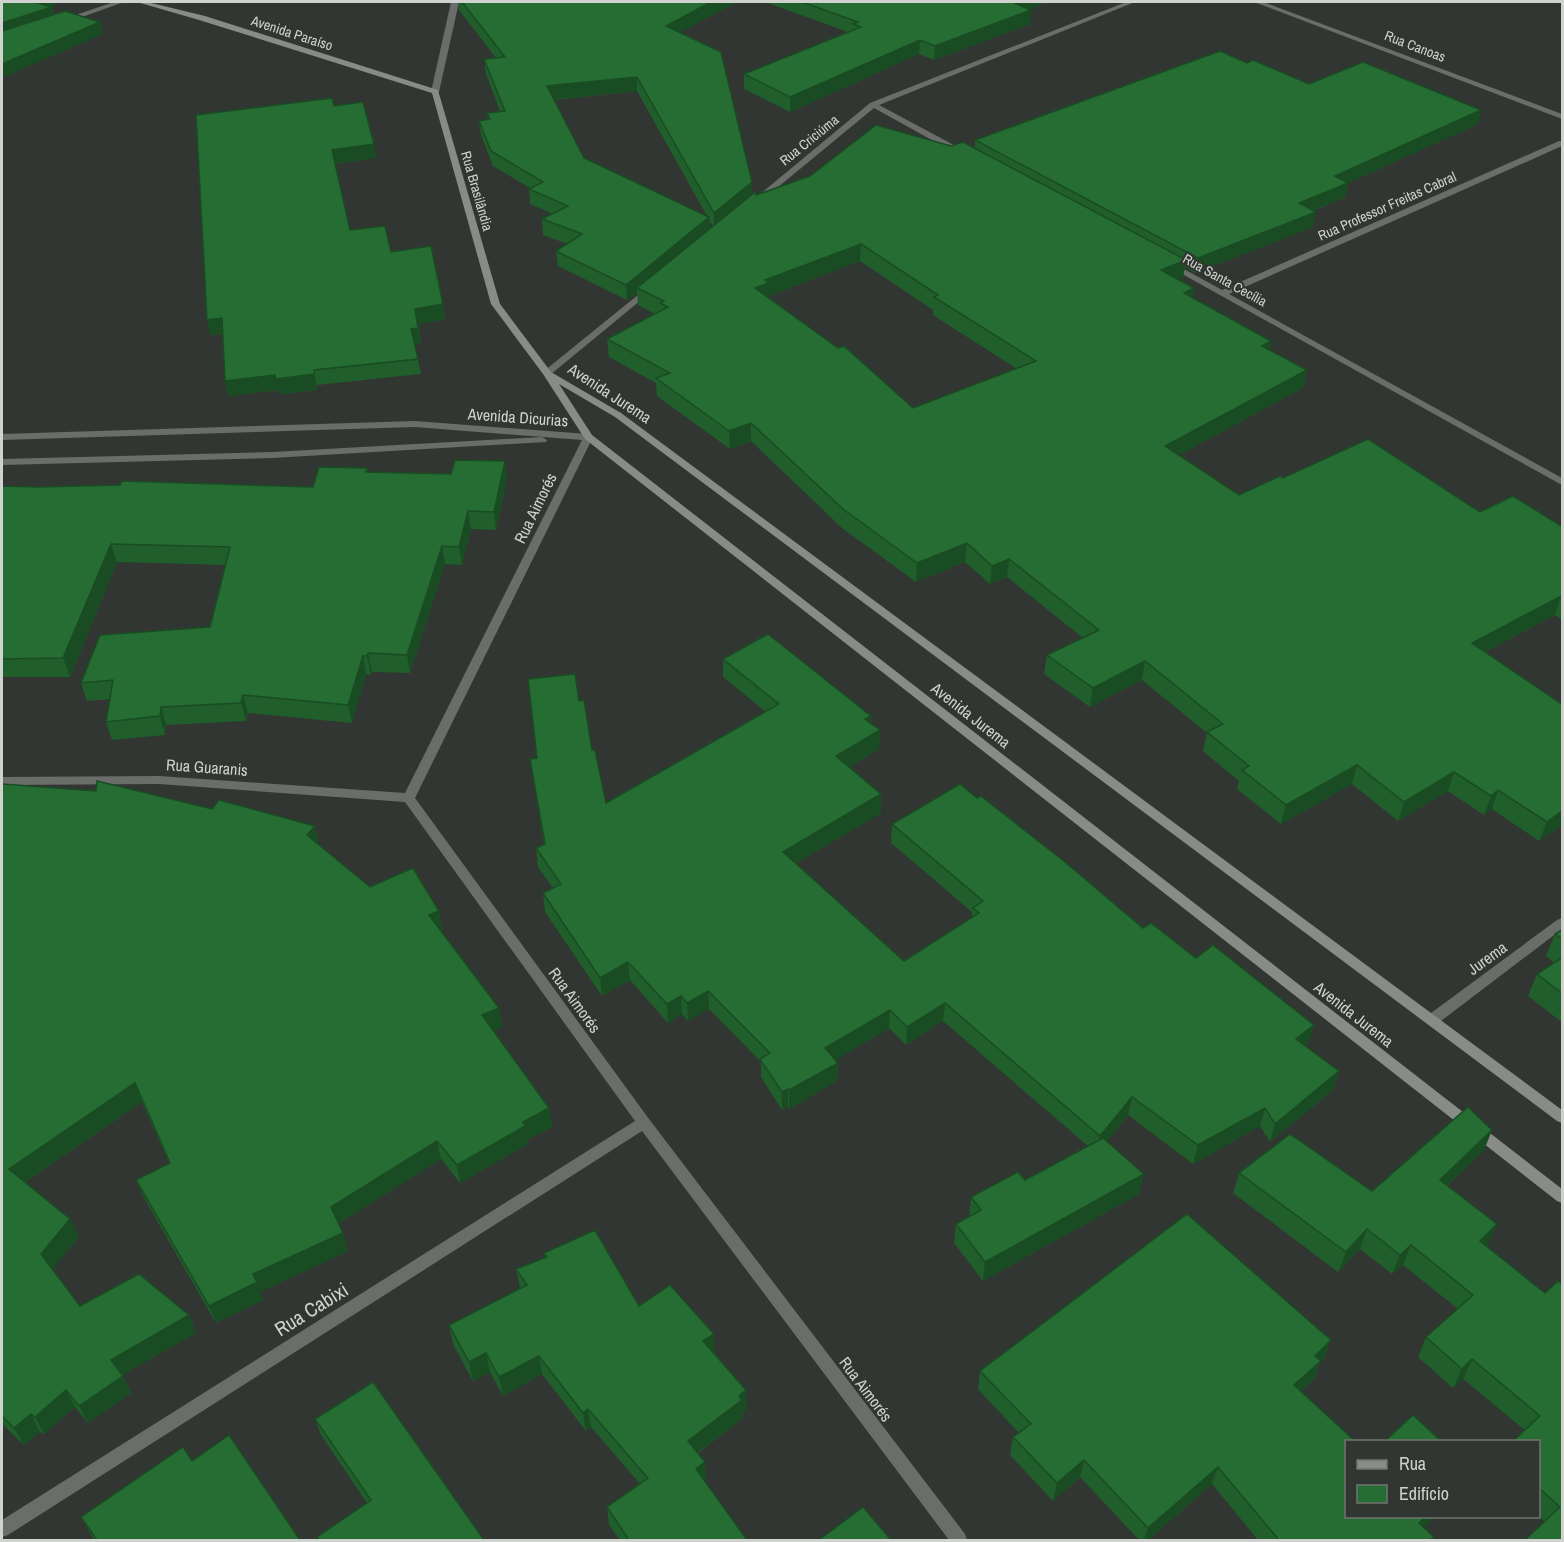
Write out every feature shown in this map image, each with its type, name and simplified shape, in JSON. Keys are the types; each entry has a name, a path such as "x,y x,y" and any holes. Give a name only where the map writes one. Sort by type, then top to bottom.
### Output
{"main road":[{"name":"Avenida Paraíso","path":"141,2 202,18 435,92"},
{"name":"Rua Brasilândia","path":"435,92 496,304 547,373"},
{"name":"Avenida Jurema","path":"547,373 588,437 1563,1197"},
{"name":"Avenida Jurema","path":"547,373 618,415 1563,1117"}],"street":[{"path":"56,23 120,2"},
{"name":"Rua Brasilândia","path":"435,92 455,2"},
{"name":"Rua Criciúma","path":"746,209 873,105 1131,2"},
{"name":"Rua Canoas","path":"1258,2 1563,117"},
{"path":"873,105 976,160"},
{"name":"Rua Professor Freitas Cabral","path":"1223,293 1563,143"},
{"name":"Rua Santa Cecília","path":"1161,260 1563,482"},
{"path":"547,373 656,284"},
{"name":"Avenida Dicurias","path":"2,437 415,424 588,437"},
{"name":"Avenida Dicurias","path":"2,462 78,462 391,449 588,437"},
{"name":"Rua Aimorés","path":"588,437 410,798 644,1123 960,1540"},
{"name":"Rua Guaranis","path":"2,781 159,780 410,798"},
{"name":"Jurema","path":"1432,1020 1563,924"},
{"name":"Rua Cabixi","path":"2,1529 644,1123"}],"building":[{"path":"2,2 34,2 52,7 2,23"},
{"path":"462,2 711,2 666,26 721,52 752,182 714,213 637,77 547,86 584,158 709,217 626,285 556,251 582,234 542,219 568,206 529,189 543,182 491,151 479,121 490,119 487,113 505,111 484,59 505,57"},
{"path":"802,2 1018,2 1014,3 1031,10 935,46 920,40 790,97 744,74 861,27 853,24 858,22"},
{"path":"65,11 100,22 2,64 2,31"},
{"path":"1220,51 1247,63 1253,60 1309,84 1363,62 1481,110 1335,176 1348,183 1299,203 1316,212 1198,258 975,140"},
{"path":"332,98 334,106 363,102 374,144 332,150 350,230 385,226 391,252 431,246 443,304 415,309 418,328 411,329 418,359 314,370 314,374 276,379 275,375 225,381 222,318 207,320 196,115"},
{"path":"876,125 951,146 963,142 1186,260 1161,270 1194,288 1184,293 1271,341 1262,346 1307,370 1165,446 1239,495 1280,476 1283,478 1368,439 1480,512 1513,496 1563,527 1563,597 1472,643 1563,705 1563,810 1547,822 1498,790 1491,796 1454,772 1404,802 1357,765 1286,805 1242,770 1249,766 1207,732 1223,724 1145,661 1093,688 1047,655 1099,630 1009,559 992,566 967,543 917,563 843,509 751,423 729,431 656,378 670,373 607,339 668,307 660,303 664,301 637,288 755,192 756,195 810,176","holes":["861,244 938,295 934,297 1036,361 913,408 844,346 838,348 755,288 769,283 765,280"]},
{"path":"455,460 505,461 494,512 468,511 459,547 442,546 407,655 368,653 367,656 363,656 348,705 243,695 241,703 161,707 160,716 106,722 113,680 81,683 100,635 210,627 230,547 111,544 63,658 2,659 2,486 120,485 122,481 313,487 319,467 367,468 366,472 451,474"},
{"path":"768,634 871,716 865,719 880,730 836,756 881,794 783,852 904,961 979,913 973,908 983,901 892,824 960,784 977,798 981,796 1065,862 1143,928 1151,923 1196,958 1213,945 1314,1025 1296,1039 1339,1071 1275,1124 1265,1108 1198,1145 1132,1097 1100,1136 945,1003 907,1027 890,1010 825,1048 838,1063 782,1092 760,1059 770,1053 708,991 687,1003 681,996 667,1004 628,962 600,978 543,893 561,884 536,848 545,844 530,759 537,758 528,679 575,674 579,701 584,700 592,750 595,750 606,803 779,704 723,659"},
{"path":"97,781 212,809 219,800 315,826 307,835 370,887 413,868 439,911 429,915 499,1008 482,1015 549,1108 523,1122 525,1126 457,1165 437,1141 331,1207 343,1233 253,1274 257,1282 209,1306 136,1180 170,1163 135,1083 9,1169 70,1219 41,1254 80,1306 139,1274 189,1315 111,1360 123,1376 79,1406 66,1390 35,1417 31,1414 14,1428 2,1416 2,784 96,791"},
{"path":"1563,929 1563,940 1555,934"},
{"path":"1563,957 1563,994 1537,974"},
{"path":"1468,1107 1492,1130 1440,1180 1497,1224 1480,1241 1545,1293 1558,1281 1563,1285 1563,1540 1525,1540 1560,1507 1540,1489 1540,1440 1514,1440 1540,1416 1472,1359 1462,1369 1426,1337 1473,1295 1411,1245 1400,1255 1367,1229 1346,1252 1239,1173 1290,1134 1372,1191"},
{"path":"1103,1138 1144,1174 985,1262 956,1224 981,1210 971,1197 1018,1172 1025,1180"},
{"path":"1187,1214 1331,1340 1315,1356 1321,1361 1294,1385 1354,1440 1345,1440 1345,1518 1424,1518 1419,1523 1434,1537 1430,1540 1279,1540 1218,1467 1148,1528 1084,1460 1057,1483 1013,1437 1031,1424 980,1371"},
{"path":"595,1230 639,1306 670,1285 714,1334 703,1341 746,1390 739,1396 742,1400 688,1441 705,1462 696,1469 747,1540 629,1540 607,1507 648,1478 588,1409 583,1413 539,1356 499,1377 486,1353 469,1362 449,1325 527,1285 516,1269 547,1257 544,1253"},
{"path":"373,1382 484,1540 319,1540 317,1537 371,1500 315,1419"},
{"path":"1413,1415 1440,1440 1386,1440"},
{"path":"229,1435 300,1540 97,1540 81,1517 183,1447 192,1461"},
{"path":"863,1507 891,1540 819,1540"}]}
